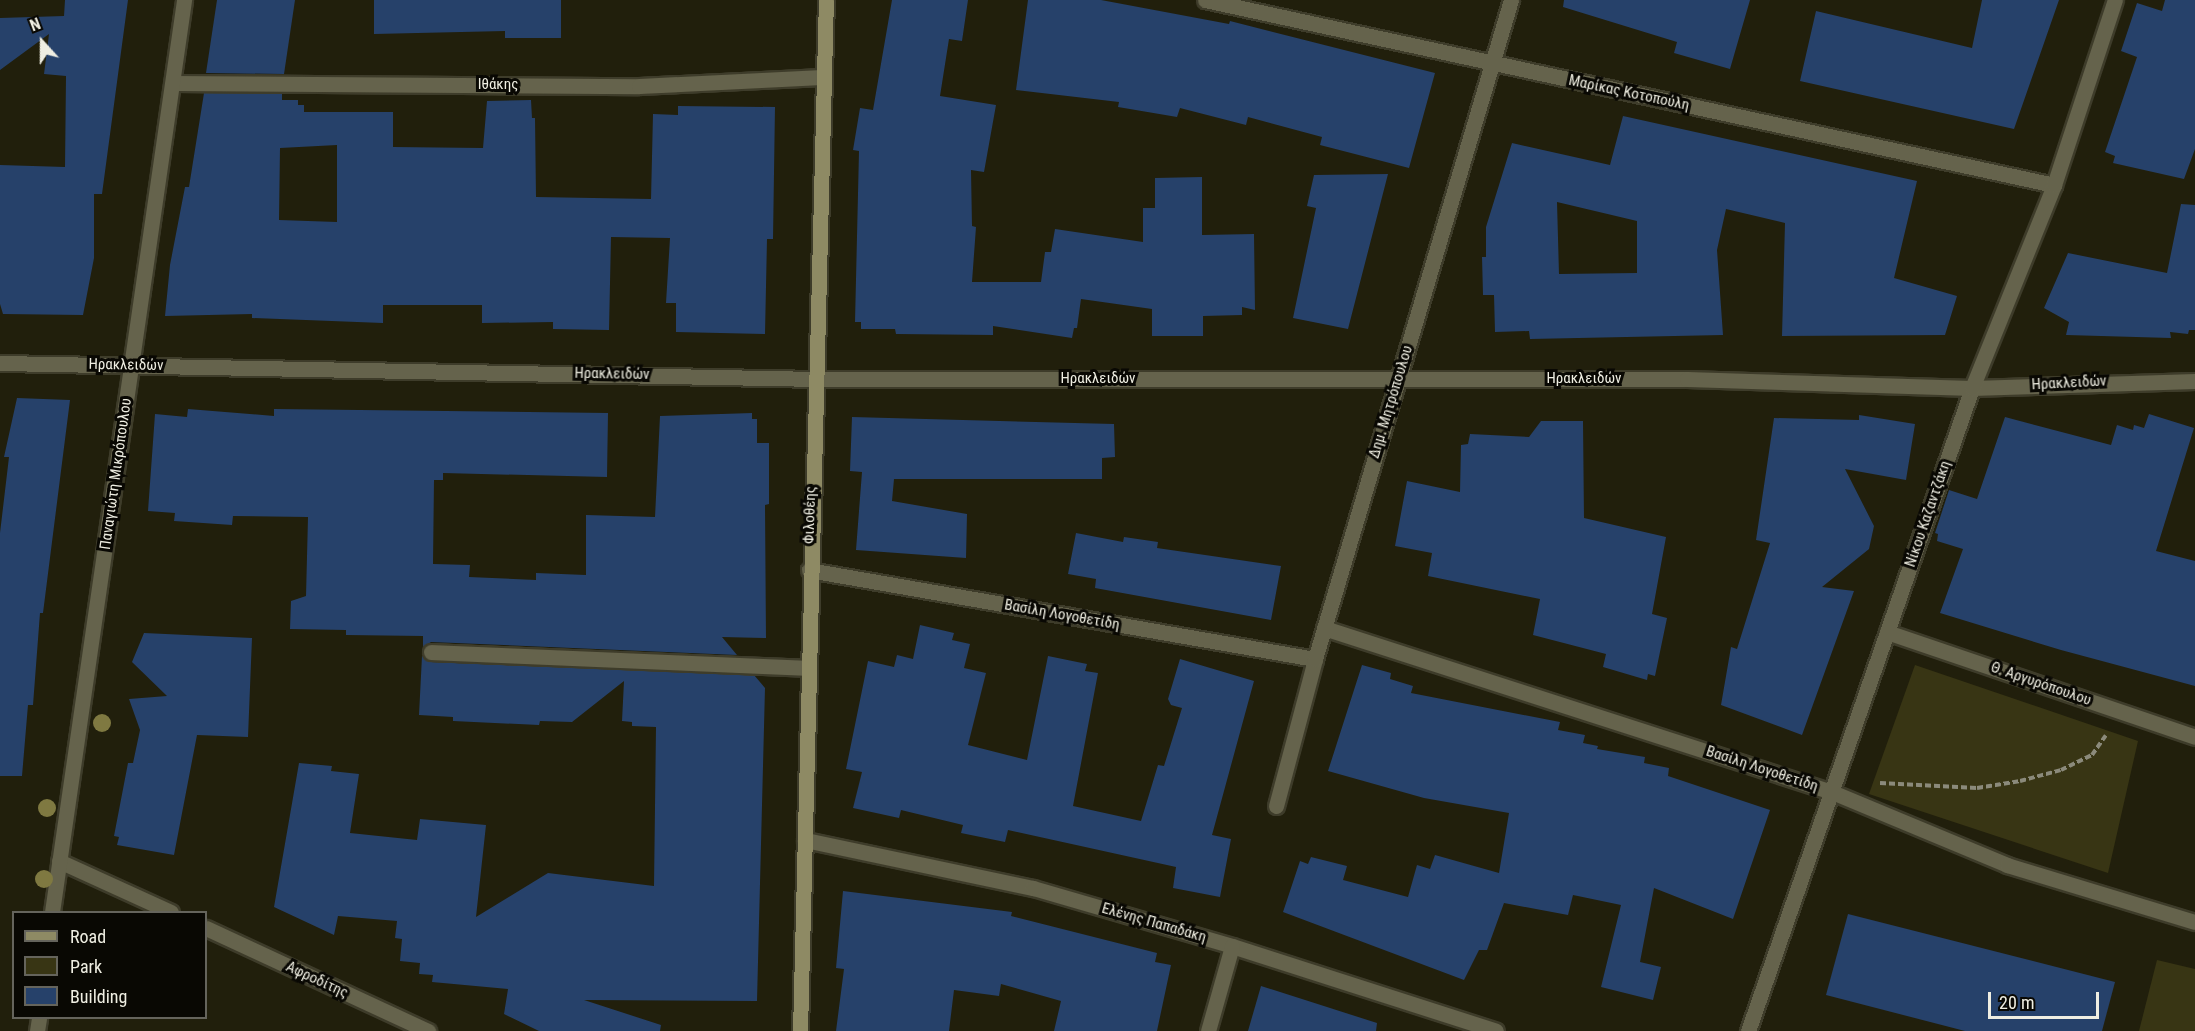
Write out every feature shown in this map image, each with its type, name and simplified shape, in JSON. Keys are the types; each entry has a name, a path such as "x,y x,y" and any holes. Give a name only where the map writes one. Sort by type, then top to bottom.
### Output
{"street":[{"name":"Παναγιώτη Μικρόπουλου","path":"52,911 174,83 184,0"},
{"name":"Φιλοθέης","path":"800,1031 809,668 809,570 826,0"},
{"name":"Μαρίκας Κοτοπούλη","path":"1205,0 2054,185"},
{"name":"Δημ. Μητρόπουλου","path":"1276,806 1314,659 1511,0"},
{"name":"Νίκου Καζαντζάκη","path":"1748,1031 1972,388 2054,185 2115,0"},
{"name":"Ιθάκης","path":"174,83 639,86 822,77"},
{"name":"Ηρακλειδών","path":"0,363 815,379 1687,379 1972,388 2195,381"},
{"name":"Βασίλη Λογοθετίδη","path":"809,570 1314,659"},
{"name":"Βασίλη Λογοθετίδη","path":"1324,628 1832,792 2007,865 2195,922"},
{"name":"Θ. Αργυρόπουλου","path":"1887,632 2195,737"},
{"path":"431,652 809,668"},
{"name":"Ελένης Παπαδάκη","path":"805,840 1033,888 1232,946 1496,1031"},
{"path":"59,861 169,911"},
{"name":"Αφροδίτης","path":"207,928 428,1031"},
{"path":"1208,1031 1232,946"}],"path":[{"path":"1876,784 1977,788 2061,770 2092,755 2122,712"}],"green space":[{"path":"1915,665 2138,741 2108,873 1869,794"},
{"path":"2157,960 2195,969 2195,1031 2139,1031"}],"building":[{"path":"65,0 128,0 102,194 94,194 94,258 83,315 3,314 0,304 0,165 65,167 66,76 44,74 49,34 0,70 0,18 64,16"},
{"path":"217,0 295,0 284,74 206,73"},
{"path":"374,0 561,0 561,38 505,38 505,31 374,34"},
{"path":"892,0 968,0 962,41 949,39 940,96 996,105 984,172 971,170 972,226 976,227 972,282 1041,282 1045,252 1051,252 1055,229 1143,242 1143,208 1155,208 1155,178 1202,177 1202,235 1254,234 1255,310 1242,307 1242,315 1203,316 1203,336 1152,336 1152,309 1081,299 1077,328 1074,328 1072,338 993,326 993,335 896,334 895,329 861,329 861,322 855,322 859,151 853,150 860,108 873,110"},
{"path":"1028,0 1101,0 1229,24 1230,21 1435,73 1409,168 1320,145 1322,137 1248,117 1246,125 1180,108 1177,117 1118,107 1119,102 1016,90"},
{"path":"1564,0 1750,0 1730,69 1674,53 1677,42 1563,7"},
{"path":"1982,0 2059,0 2014,129 1800,81 1816,11 1972,48"},
{"path":"2165,0 2195,0 2195,149 2184,179 2113,163 2115,156 2105,152 2137,57 2121,51 2137,3 2162,11"},
{"path":"204,93 282,93 282,100 298,100 298,105 304,105 304,112 393,112 393,147 483,148 487,101 531,100 532,118 535,118 536,197 651,199 653,114 678,115 678,106 775,107 773,239 767,239 765,334 676,332 676,303 666,303 670,238 611,237 609,330 553,329 553,322 482,323 482,305 383,305 383,323 252,318 252,314 165,316 170,265 185,187 189,187","holes":["337,145 337,222 279,220 280,148"]},
{"path":"1623,116 1917,181 1894,278 1957,296 1945,335 1782,336 1785,223 1726,209 1717,250 1723,335 1530,339 1529,331 1495,332 1494,295 1483,295 1482,257 1486,257 1486,227 1512,143 1610,165","holes":["1557,202 1637,221 1637,273 1559,274"]},
{"path":"1388,174 1348,329 1293,318 1316,208 1307,206 1314,175"},
{"path":"2181,204 2195,205 2195,330 2189,330 2188,334 2170,332 2171,338 2066,335 2069,322 2044,308 2068,253 2167,273"},
{"path":"17,398 70,400 43,613 40,613 33,705 28,705 22,776 0,776 0,533 9,457 4,457"},
{"path":"188,409 274,416 274,409 608,413 607,477 443,473 443,480 434,480 433,564 470,565 469,577 536,580 536,573 586,575 586,515 655,517 660,416 752,413 752,419 757,419 757,443 769,443 769,504 765,505 766,638 722,637 737,655 431,642 423,647 423,636 346,635 346,630 290,629 291,601 306,596 308,517 233,516 232,525 174,521 175,513 148,511 155,414 187,417"},
{"path":"2149,414 2194,428 2156,551 2195,561 2195,686 2061,650 1940,613 1963,549 1937,541 1938,534 1935,533 1949,490 1977,499 2005,417 2111,445 2117,425 2133,430 2134,425 2144,428"},
{"path":"1859,415 1915,424 1906,480 1845,469 1874,526 1869,549 1822,587 1854,591 1802,735 1721,705 1731,647 1737,649 1770,543 1756,540 1774,418 1859,420"},
{"path":"852,417 1114,424 1115,457 1102,458 1102,479 894,479 892,501 967,514 966,558 856,550 862,472 850,471"},
{"path":"1541,421 1583,421 1584,518 1666,537 1652,614 1667,618 1655,676 1648,674 1647,680 1603,667 1606,654 1533,635 1540,599 1428,576 1432,553 1395,546 1407,481 1460,492 1461,445 1468,444 1470,434 1529,437"},
{"path":"1076,533 1123,542 1124,537 1158,542 1157,548 1281,566 1271,620 1095,588 1096,579 1068,574"},
{"path":"920,625 954,633 952,640 970,644 964,668 986,673 968,745 1027,760 1048,656 1087,664 1085,671 1098,673 1073,806 1141,821 1158,765 1164,766 1182,708 1171,705 1168,699 1180,659 1254,681 1212,835 1231,839 1220,897 1173,888 1176,867 1008,830 1005,842 961,833 963,825 901,810 899,818 853,808 862,772 846,769 868,661 894,667 897,655 913,659"},
{"path":"144,633 252,638 248,737 197,735 174,855 117,845 119,837 114,836 128,763 133,763 140,730 129,699 167,696 132,662"},
{"path":"422,656 431,662 754,675 765,688 757,1001 584,1000 661,1025 660,1031 539,1031 504,1014 508,989 432,982 433,975 419,974 420,963 400,961 402,939 395,938 397,921 338,916 334,935 274,907 299,763 332,766 331,771 359,774 350,833 417,840 420,819 486,825 476,917 548,873 654,886 656,727 632,726 632,722 622,721 624,681 572,722 540,721 539,725 453,721 453,717 419,715"},
{"path":"1362,665 1391,673 1390,679 1413,686 1411,693 1560,722 1558,730 1585,735 1583,743 1598,746 1597,749 1645,757 1644,763 1669,768 1668,776 1770,810 1733,919 1654,888 1640,962 1661,967 1653,1000 1601,987 1621,905 1573,895 1568,915 1504,903 1487,950 1479,950 1464,980 1283,912 1300,861 1308,864 1311,857 1347,866 1343,880 1408,897 1417,865 1430,869 1435,855 1499,873 1509,813 1424,798 1328,771"},
{"path":"843,891 1012,912 1011,916 1157,953 1155,962 1171,965 1157,1031 1054,1031 1061,1001 1001,984 999,996 954,990 949,1031 836,1031 844,969 836,968"},
{"path":"1848,914 2115,982 2102,1031 1965,1031 1826,995"},
{"path":"1261,986 1377,1023 1376,1031 1248,1031"}]}
